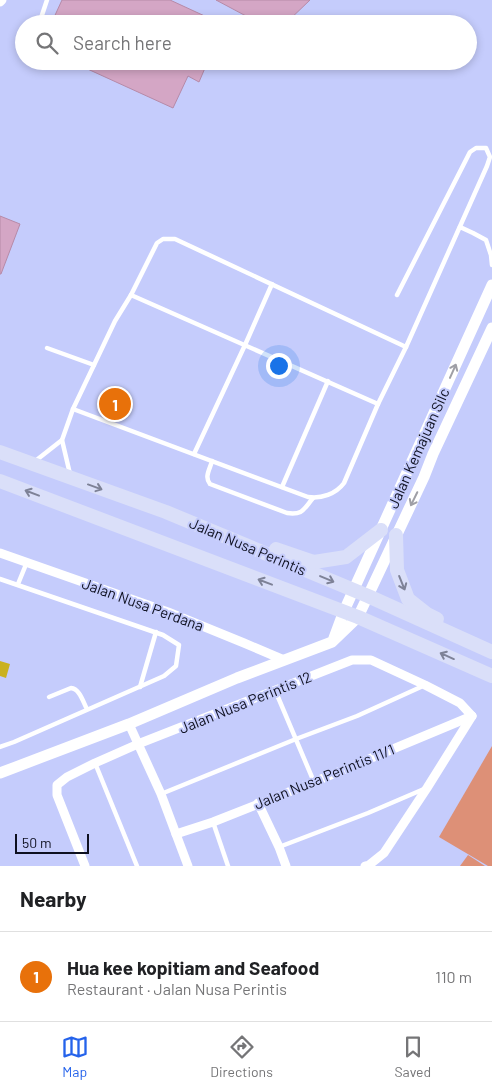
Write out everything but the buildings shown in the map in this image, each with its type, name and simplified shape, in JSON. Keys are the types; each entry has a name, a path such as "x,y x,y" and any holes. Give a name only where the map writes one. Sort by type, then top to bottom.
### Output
{"main road":[{"name":"Jalan Nusa Perintis","path":"0,452 166,512 354,590 492,651"},
{"name":"Jalan Nusa Perintis","path":"0,481 358,617 492,676"},
{"path":"166,512 314,562 346,557 381,530"},
{"path":"396,535 397,570 408,599 428,614 492,651"}],"street":[{"name":"Jalan Kemajuan Silc","path":"332,642 492,285"},
{"name":"Jalan Kemajuan Silc","path":"358,617 492,328"},
{"path":"427,428 442,435"},
{"path":"408,469 424,477"},
{"name":"Jalan Nusa Perdana","path":"0,552 168,612 284,660"},
{"path":"0,773 129,724 237,678 332,642 358,617"},
{"name":"Jalan Nusa Perintis 12","path":"85,866 57,795 57,785 67,777 138,744 352,660 371,660 425,685"},
{"path":"365,866 384,853 472,716 460,703 425,685"},
{"name":"Jalan Nusa Perintis 11/1","path":"176,834 213,822 314,782 472,716"},
{"path":"129,724 161,794 188,866"},
{"path":"258,803 279,846 286,866"}],"lane":[{"path":"42,15 47,0"},
{"path":"73,409 313,498 318,498 337,490 344,483 487,166 490,156 486,148 476,148 470,152 397,295"},
{"path":"460,227 486,240 492,265"},
{"path":"32,464 62,440 73,409 115,321 157,243 163,239 175,239 406,347"},
{"path":"194,454 272,284"},
{"path":"131,294 378,404"},
{"path":"47,348 94,365"},
{"path":"282,487 328,381"},
{"path":"62,440 71,478"},
{"path":"212,461 207,477 207,481 210,484 287,514 301,512 313,498"},
{"path":"18,584 27,562"},
{"path":"0,579 156,632 179,645 176,666 164,676 0,747"},
{"path":"140,687 156,632"},
{"path":"161,794 357,716 425,685"},
{"path":"49,696 75,688 87,709"},
{"path":"275,690 314,782"},
{"path":"95,763 136,866"},
{"path":"279,846 368,813 427,788"},
{"path":"213,822 228,866"}],"shaded area":[{"path":"0,661 10,664 6,678 0,676"},
{"path":"492,746 492,866 488,866 439,837"},
{"path":"468,855 485,866 460,866"}],"place":[{"name":"Hua kee kopitiam and Seafood","path":"115,404"}]}
